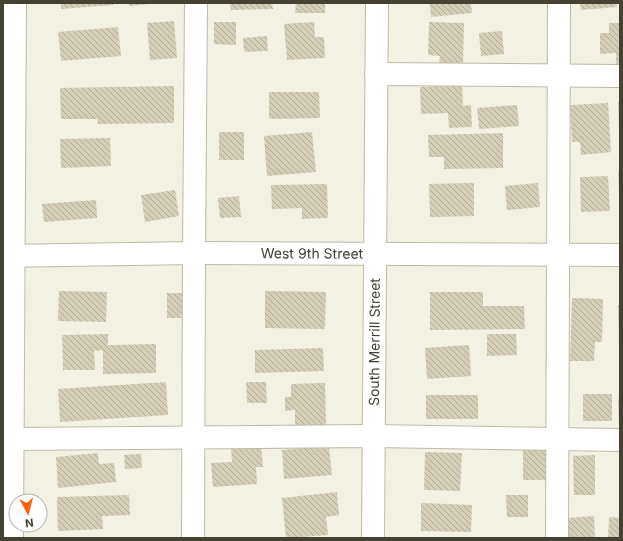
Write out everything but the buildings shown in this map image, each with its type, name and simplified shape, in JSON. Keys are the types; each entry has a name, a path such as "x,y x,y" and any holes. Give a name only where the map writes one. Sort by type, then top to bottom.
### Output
{"street":[{"path":"12,538 13,439 8,256 9,74 15,3"},
{"path":"193,538 196,3"},
{"name":"South Merrill Street","path":"374,538 377,3"},
{"path":"557,538 559,3"},
{"path":"376,74 620,76"},
{"name":"West 9th Street","path":"8,256 194,253 620,255"},
{"path":"13,439 374,436 620,440"}]}
